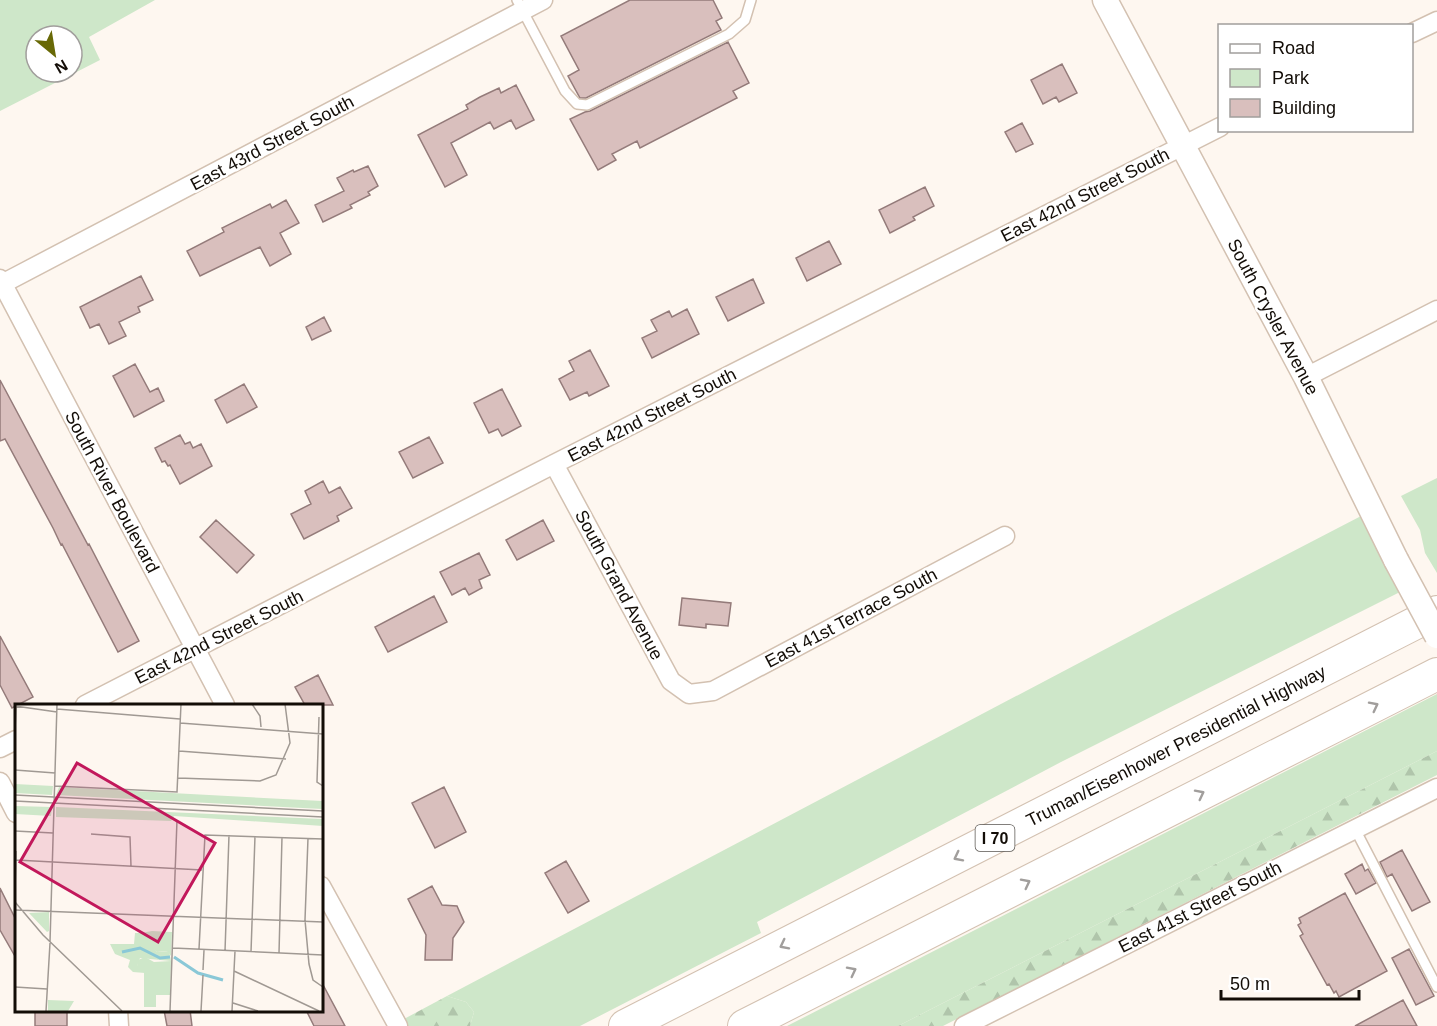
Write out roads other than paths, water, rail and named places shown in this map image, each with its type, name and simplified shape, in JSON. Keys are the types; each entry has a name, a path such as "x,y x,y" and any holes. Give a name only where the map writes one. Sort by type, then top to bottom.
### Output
{"highway":[{"name":"Truman/Eisenhower Presidential Highway","path":"625,1026 1437,612"},
{"path":"744,1026 1437,674"}],"main road":[{"name":"South Crysler Avenue","path":"1105,0 1306,378 1396,560 1437,636"}],"street":[{"name":"East 43rd Street South","path":"1,283 520,5 543,0"},
{"path":"1413,33 1437,21"},
{"name":"East 42nd Street South","path":"87,704 554,464 1218,128"},
{"name":"South River Boulevard","path":"1,283 224,704"},
{"path":"1306,378 1437,310"},
{"name":"South Grand Avenue","path":"554,464 670,681 689,694 695,693"},
{"name":"East 41st Terrace South","path":"695,693 712,691 1005,536"},
{"path":"0,748 15,740"},
{"path":"0,782 15,811"},
{"name":"East 41st Street South","path":"964,1026 1437,788"},
{"path":"322,888 398,1026"}],"lane":[{"path":"520,5 565,91 578,104 587,105 729,34 745,20 751,0"},
{"path":"1355,829 1437,987"}]}
